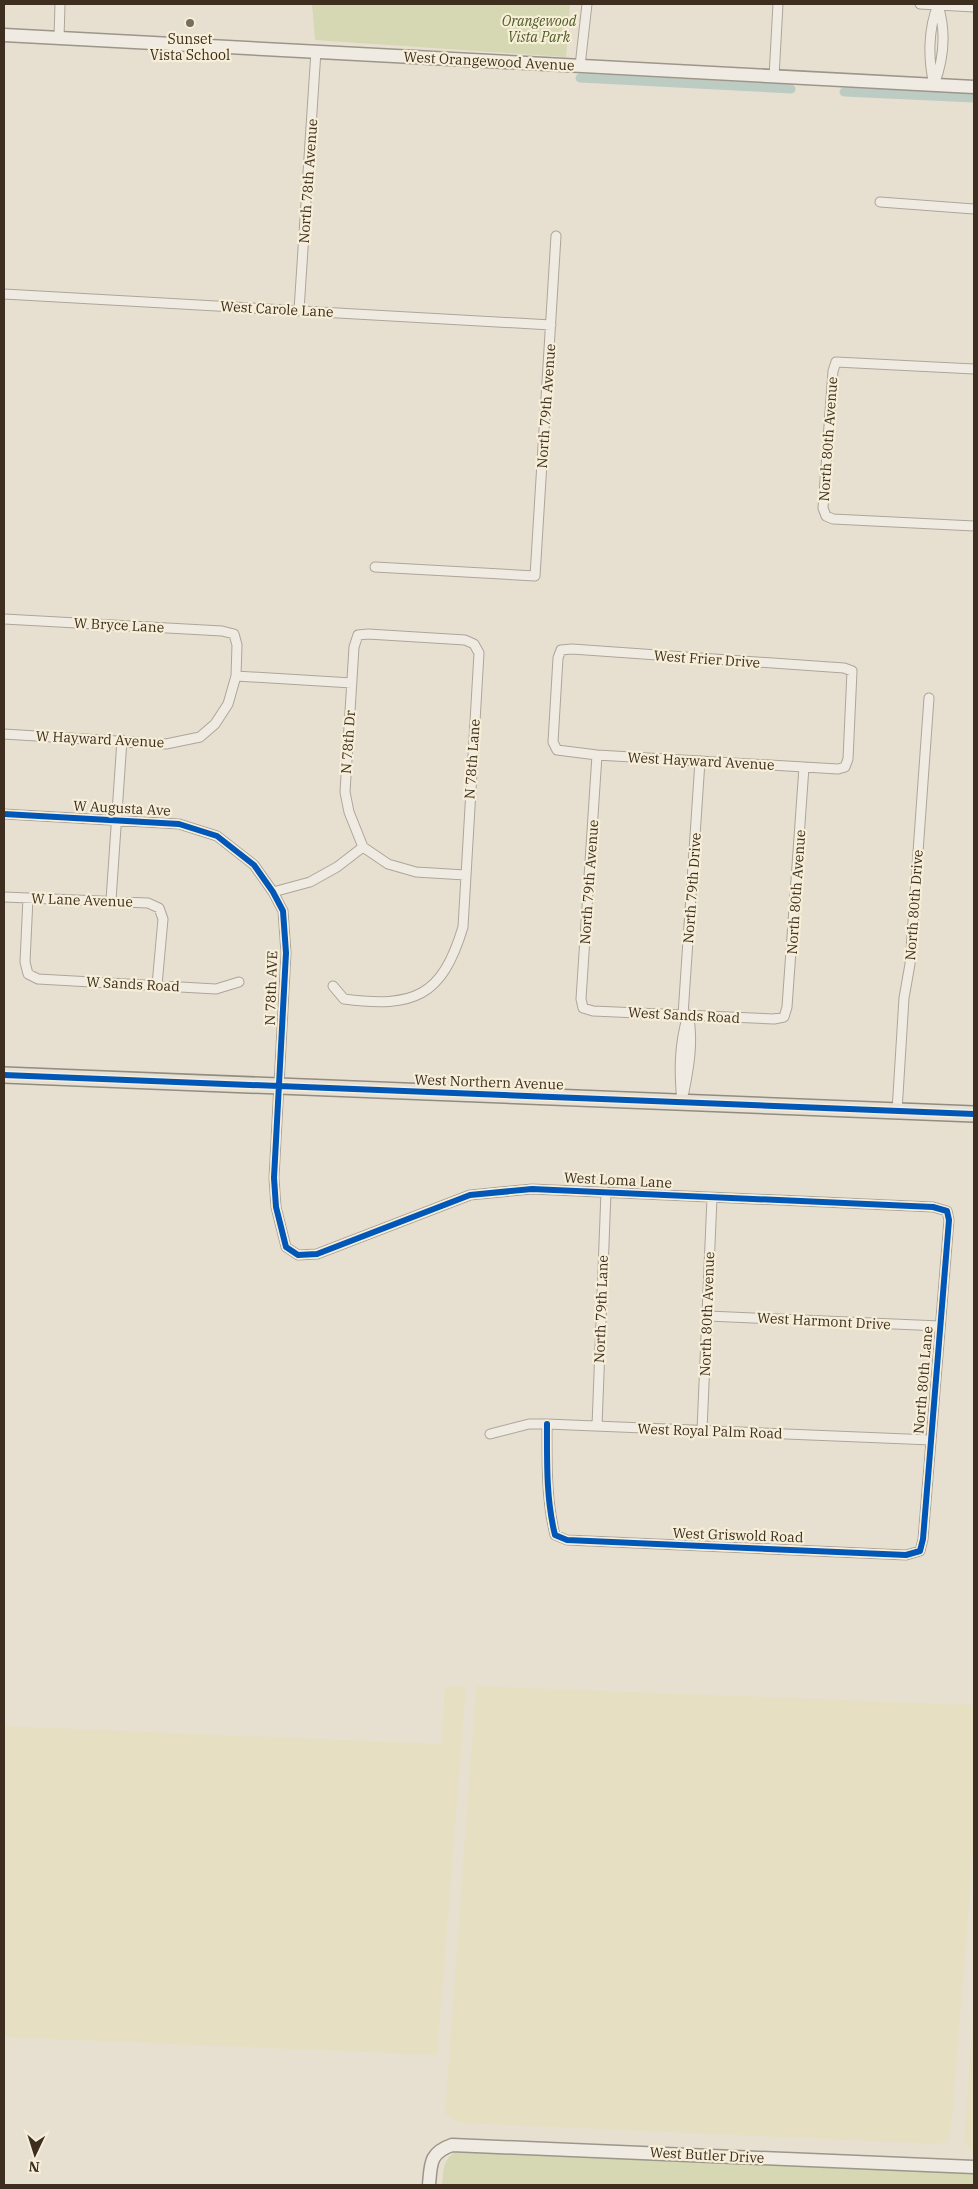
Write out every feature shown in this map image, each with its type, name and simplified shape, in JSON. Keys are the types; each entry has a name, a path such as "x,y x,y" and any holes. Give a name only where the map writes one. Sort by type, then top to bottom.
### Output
{"main road":[{"name":"West Northern Avenue","path":"4,1075 974,1114"}],"street":[{"path":"59,38 60,4"},
{"path":"580,66 586,4"},
{"path":"774,76 778,4"},
{"path":"920,4 974,7"},
{"path":"934,85 930,66 932,20 938,5"},
{"path":"934,85 941,68 943,22 938,5"},
{"name":"West Orangewood Avenue","path":"4,35 974,87"},
{"path":"931,45 942,46"},
{"name":"North 78th Avenue","path":"299,310 316,51"},
{"path":"880,202 974,209"},
{"name":"North 79th Avenue","path":"375,567 535,576 556,236"},
{"name":"West Carole Lane","path":"4,294 551,324"},
{"name":"North 80th Avenue","path":"974,369 836,362 833,371 823,508 826,516 833,519 974,526"},
{"name":"W Bryce Lane","path":"4,619 212,630 234,634"},
{"name":"W Hayward Avenue","path":"4,734 166,744 200,737 215,724 228,704 236,676 238,645 234,634"},
{"name":"N 78th Lane","path":"358,635 465,640 474,644 479,653 465,875"},
{"name":"N 78th Dr","path":"358,635 354,647 345,792 349,812 363,846"},
{"name":"West Frier Drive","path":"557,750 553,742 558,658 561,650 572,649 834,667 852,671 848,759 845,767"},
{"path":"236,676 352,683"},
{"name":"North 80th Drive","path":"896,1111 904,998 910,964 929,698"},
{"path":"111,900 122,740"},
{"name":"West Hayward Avenue","path":"557,750 597,755 838,769 845,767"},
{"name":"North 79th Avenue","path":"583,1008 581,999 597,755"},
{"name":"North 79th Drive","path":"682,1102 689,1071 686,1044 686,1015 700,760"},
{"name":"North 80th Avenue","path":"784,1017 787,1007 804,767"},
{"name":"W Augusta Ave","path":"4,814 179,824 217,836 254,865 273,892"},
{"path":"273,892 310,882 337,867 363,846 388,864 416,872 465,875 463,927 454,956 439,981 412,998 374,1002 344,998 333,986"},
{"name":"N 78th AVE","path":"273,892 283,911 286,953 279,1087"},
{"name":"W Lane Avenue","path":"4,897 148,902 160,908 162,919 157,985"},
{"name":"W Sands Road","path":"28,898 25,962 28,974 38,979 216,988 239,982"},
{"name":"West Sands Road","path":"583,1008 593,1011 774,1019 784,1017"},
{"name":"West Loma Lane","path":"279,1087 274,1178 276,1207 286,1247 298,1255 316,1254 470,1195 532,1189 933,1207 947,1211"},
{"name":"North 79th Lane","path":"597,1426 606,1192"},
{"name":"North 80th Avenue","path":"702,1430 712,1198"},
{"name":"North 80th Lane","path":"920,1551 949,1220 947,1211"},
{"name":"West Harmont Drive","path":"708,1316 940,1326"},
{"name":"West Royal Palm Road","path":"490,1434 529,1424 547,1424 931,1440"},
{"name":"West Griswold Road","path":"547,1424 547,1479 556,1535 567,1540 906,1555 920,1551"},
{"name":"West Butler Drive","path":"429,2185 434,2155 441,2149 452,2145 974,2167"}],"shaded area":[{"path":"466,1686 437,2055 4,2037 4,1726 441,1744 445,1687"},
{"path":"476,1686 974,1705 974,1839 950,2140 938,2144 461,2123 445,2114"},
{"path":"974,2001 974,2153 964,2142"}],"green space":[{"name":"Orangewood Vista Park","path":"312,4 570,4 566,57 315,40"},
{"path":"459,2151 974,2172 974,2185 442,2185 447,2160"}],"waterway":[{"path":"580,78 791,89"},
{"path":"844,92 974,98"}],"cycle path":[{"path":"4,814 179,824 217,836 254,865 273,892 283,911 286,953 274,1178 276,1207 286,1247 298,1255 317,1254 470,1195 532,1189 933,1207 947,1211 949,1220 923,1539 920,1551 906,1555 567,1540 555,1535 552,1521 548,1480 547,1424"},
{"path":"4,1075 974,1114"}],"place":[{"name":"Sunset Vista School","path":"190,23"}]}
